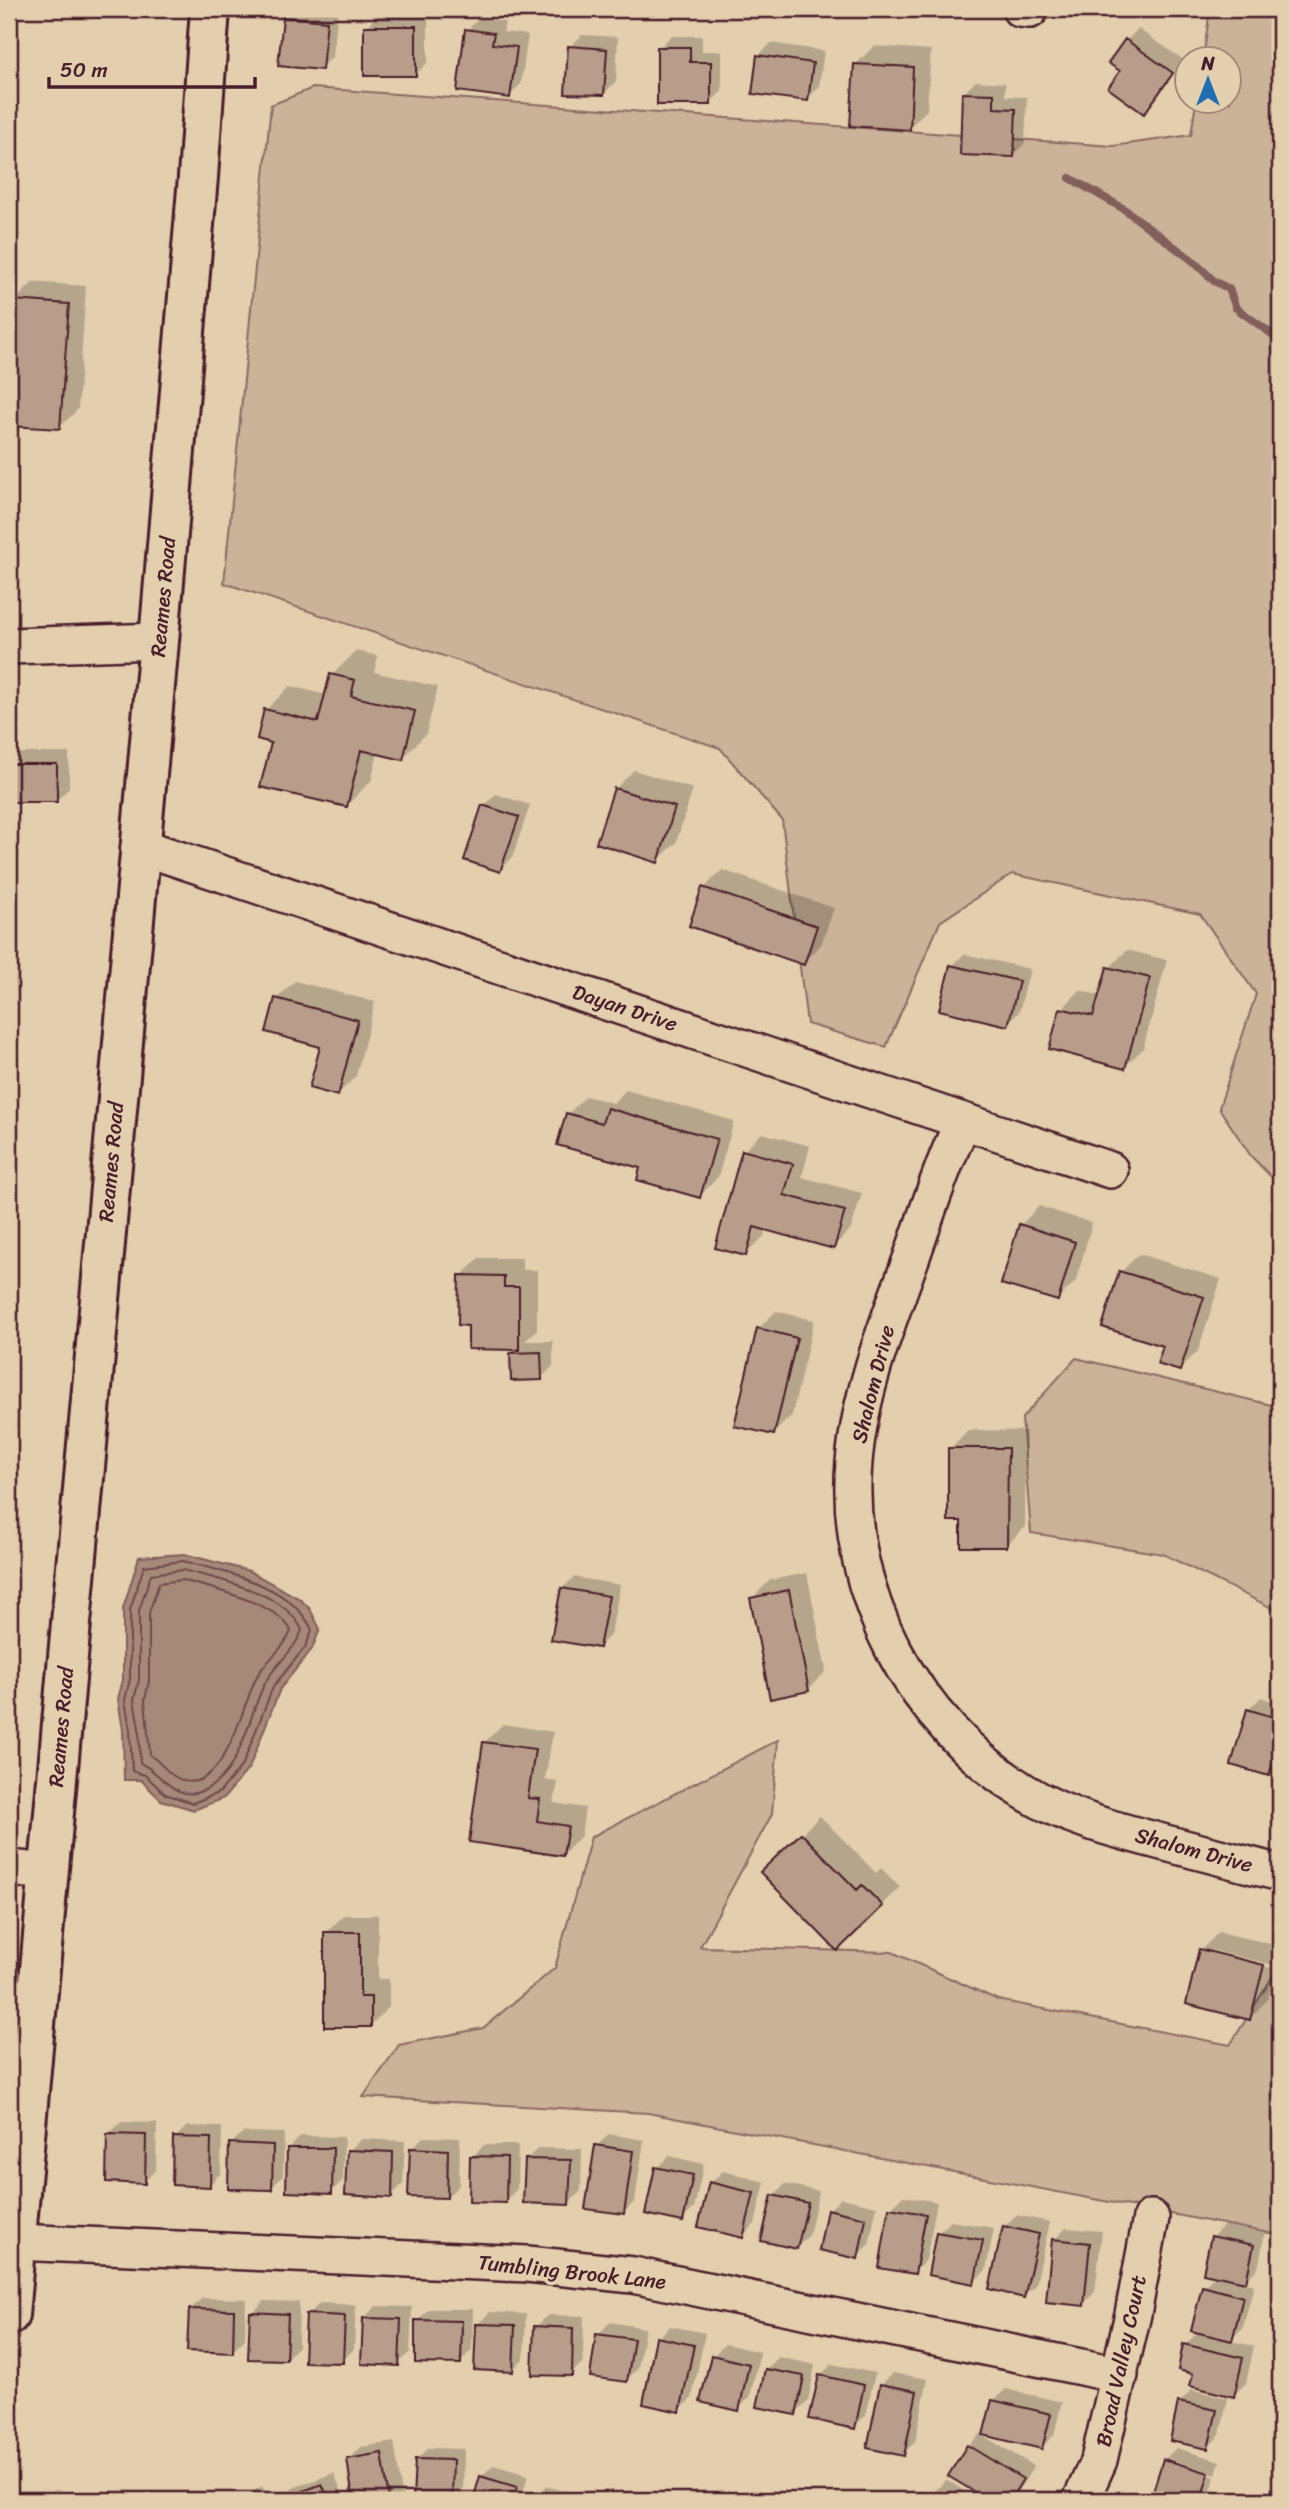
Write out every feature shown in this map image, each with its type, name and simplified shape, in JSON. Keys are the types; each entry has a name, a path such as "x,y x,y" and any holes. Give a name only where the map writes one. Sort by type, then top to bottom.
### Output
{"main road":[{"name":"Reames Road","path":"9,2315 159,641 210,9"}],"street":[{"path":"1020,9 1030,10"},
{"path":"9,646 159,641"},
{"name":"Dayan Drive","path":"139,846 1110,1170"},
{"name":"Shalom Drive","path":"963,1121 896,1300 863,1408 854,1463 854,1513 860,1556 873,1604 895,1655 921,1697 953,1735 990,1768 1026,1793 1086,1822 1280,1873"},
{"path":"9,1868 48,1872"},
{"name":"Broad Valley Court","path":"1081,2500 1099,2460 1120,2375 1151,2218"},
{"name":"Tumbling Brook Lane","path":"15,2242 527,2264 633,2275 1120,2375"}],"shaded area":[{"path":"1210,9 1280,9 1280,1186 1251,1156 1219,1108 1256,994 1200,914 1012,874 940,922 886,1047 807,1024 782,820 720,748 224,583 271,105 313,88 1113,146 1191,135 1194,116 1244,116 1244,46 1205,46"},
{"path":"1076,1358 1280,1407 1280,1612 1163,1554 1031,1533 1022,1418"},
{"path":"778,1740 772,1814 700,1947 892,1952 998,2000 1230,2045 1280,1965 1280,2235 648,2113 363,2097 399,2045 483,2028 555,1968 591,1837"}],"water":[{"path":"184,1554 249,1571 300,1599 310,1609 320,1629 312,1649 280,1689 249,1768 224,1798 194,1810 161,1800 141,1780 124,1780 123,1730 118,1699 123,1679 123,1609 139,1557"}],"building":[{"path":"283,17 327,21 322,70 278,66"},
{"path":"364,26 416,26 416,76 364,76"},
{"path":"465,29 494,33 492,44 517,47 510,98 457,91"},
{"path":"1125,39 1173,73 1144,114 1108,88 1120,71 1108,63"},
{"path":"568,46 607,49 604,95 565,94"},
{"path":"657,47 690,47 690,62 711,62 711,105 657,105"},
{"path":"757,55 813,63 808,101 752,94"},
{"path":"854,64 913,67 910,130 850,126"},
{"path":"962,93 994,94 994,108 1016,109 1014,157 960,155"},
{"path":"13,300 69,304 60,429 9,426"},
{"path":"330,674 355,680 351,696 415,711 403,760 361,750 347,807 260,787 271,743 257,739 264,709 318,722"},
{"path":"9,764 57,764 57,802 9,802"},
{"path":"614,788 675,807 658,863 596,843"},
{"path":"482,805 519,817 500,872 464,860"},
{"path":"702,887 817,926 804,965 689,926"},
{"path":"950,965 1019,981 1008,1026 939,1010"},
{"path":"1107,967 1150,978 1125,1069 1049,1049 1060,1008 1093,1016"},
{"path":"275,998 358,1020 338,1096 309,1088 320,1047 266,1032"},
{"path":"607,1108 717,1139 700,1198 637,1180 640,1168 557,1145 566,1113 602,1123"},
{"path":"742,1150 793,1164 784,1195 845,1211 834,1249 754,1227 746,1256 715,1248"},
{"path":"1019,1224 1075,1242 1058,1301 1001,1284"},
{"path":"1119,1271 1204,1297 1180,1371 1157,1364 1163,1346 1102,1327"},
{"path":"459,1275 504,1276 504,1287 519,1287 519,1350 468,1349 468,1326 458,1325"},
{"path":"757,1328 797,1338 774,1435 734,1426"},
{"path":"541,1352 542,1380 511,1381 510,1353"},
{"path":"948,1448 1008,1448 1007,1547 961,1547 961,1521 948,1521"},
{"path":"561,1588 609,1596 599,1648 551,1640"},
{"path":"789,1590 809,1691 770,1699 750,1598"},
{"path":"1247,1709 1280,1719 1280,1737 1269,1776 1231,1765"},
{"path":"483,1742 535,1749 528,1798 540,1799 537,1821 568,1826 563,1856 469,1842"},
{"path":"801,1833 857,1890 862,1885 883,1906 837,1951 760,1872"},
{"path":"324,1932 360,1932 360,1997 371,1997 371,2027 324,2027"},
{"path":"1199,1949 1264,1965 1250,2020 1186,2004"},
{"path":"107,2134 146,2135 145,2184 106,2182"},
{"path":"173,2137 211,2138 210,2187 172,2185"},
{"path":"229,2143 273,2145 272,2190 228,2189"},
{"path":"595,2145 633,2151 624,2214 585,2209"},
{"path":"287,2148 333,2148 332,2194 286,2192"},
{"path":"410,2148 448,2150 447,2198 408,2197"},
{"path":"347,2150 393,2152 392,2198 345,2195"},
{"path":"470,2156 507,2157 506,2203 469,2202"},
{"path":"525,2159 571,2160 569,2205 523,2203"},
{"path":"655,2167 693,2175 683,2222 645,2214"},
{"path":"709,2182 754,2193 743,2238 698,2227"},
{"path":"772,2195 808,2203 797,2249 761,2241"},
{"path":"889,2208 926,2214 915,2274 879,2268"},
{"path":"827,2209 866,2218 858,2259 819,2250"},
{"path":"1003,2226 1039,2234 1024,2298 989,2289"},
{"path":"936,2232 983,2240 974,2284 928,2275"},
{"path":"1211,2236 1254,2245 1246,2282 1203,2273"},
{"path":"1052,2239 1090,2243 1084,2306 1046,2302"},
{"path":"1202,2286 1243,2297 1232,2341 1191,2331"},
{"path":"189,2309 234,2310 233,2353 187,2351"},
{"path":"250,2312 288,2314 286,2360 248,2359"},
{"path":"306,2314 345,2316 343,2363 304,2362"},
{"path":"363,2318 401,2319 399,2366 361,2364"},
{"path":"415,2320 462,2321 461,2364 415,2363"},
{"path":"476,2324 515,2325 513,2372 474,2370"},
{"path":"534,2326 573,2328 572,2376 532,2375"},
{"path":"596,2334 634,2339 627,2382 590,2377"},
{"path":"656,2337 694,2345 680,2412 643,2404"},
{"path":"1183,2344 1243,2358 1234,2397 1190,2386 1193,2374 1178,2370"},
{"path":"711,2355 749,2364 739,2411 700,2402"},
{"path":"765,2369 804,2376 796,2415 757,2407"},
{"path":"819,2375 864,2385 855,2429 809,2419"},
{"path":"880,2384 917,2391 904,2456 867,2448"},
{"path":"992,2400 1051,2414 1042,2449 983,2435"},
{"path":"1178,2402 1217,2410 1208,2449 1170,2441"},
{"path":"967,2445 1023,2479 1010,2500 988,2500 948,2476"},
{"path":"382,2453 389,2500 353,2500 347,2459"},
{"path":"415,2459 453,2460 452,2500 413,2500"},
{"path":"1163,2459 1209,2473 1201,2500 1170,2500 1152,2495"},
{"path":"480,2476 517,2487 513,2500 473,2500"},
{"path":"322,2484 329,2500 279,2500"}],"waterway":[{"path":"1070,178 1124,209 1192,260 1214,281 1229,289 1236,308 1280,340"}]}
